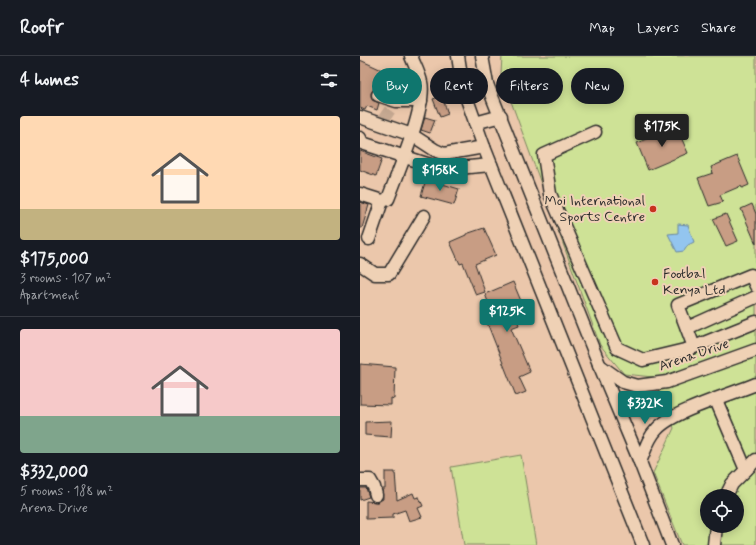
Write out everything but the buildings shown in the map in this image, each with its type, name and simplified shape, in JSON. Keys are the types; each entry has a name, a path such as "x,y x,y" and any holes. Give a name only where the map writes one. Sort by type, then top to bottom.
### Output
{"street":[{"path":"411,56 416,68"},
{"path":"458,56 463,88 484,147 643,545"},
{"path":"482,56 487,84 599,364 640,462 672,545"},
{"path":"360,194 382,201 388,199 405,157 420,104"},
{"path":"475,123 500,116"},
{"path":"365,118 412,135 444,154 484,147"},
{"path":"365,118 383,120"},
{"path":"365,118 361,141 430,166 458,168 491,165"},
{"path":"595,132 544,155 550,194 617,348 643,360 694,347 756,322"},
{"path":"369,238 382,201"},
{"path":"360,264 374,274 389,274 424,216"},
{"path":"694,347 678,306 751,275 756,286"},
{"path":"687,328 756,298"},
{"name":"Arena Drive","path":"599,364 623,382 637,386 667,382 756,350"},
{"path":"640,462 650,438 658,427 680,413 756,384"},
{"path":"716,400 746,470"},
{"path":"730,489 732,484 756,460"},
{"path":"360,480 370,480 376,495"},
{"path":"714,545 715,533"}],"green space":[{"name":"Moi International Sports Centre","path":"502,56 756,56 756,545 682,545 653,473 674,428 653,377 624,374 600,345 512,104 563,104 563,68 501,68"},
{"path":"521,455 536,545 464,545 451,467"}],"water":[{"path":"678,224 688,225 694,242 688,245 684,251 677,252 668,234 678,233"}],"tunnel":[{"path":"383,120 394,104"}],"place":[{"name":"Moi International Sports Centre","path":"653,209"},
{"name":"Footbal Kenya Ltd","path":"655,282"}]}
